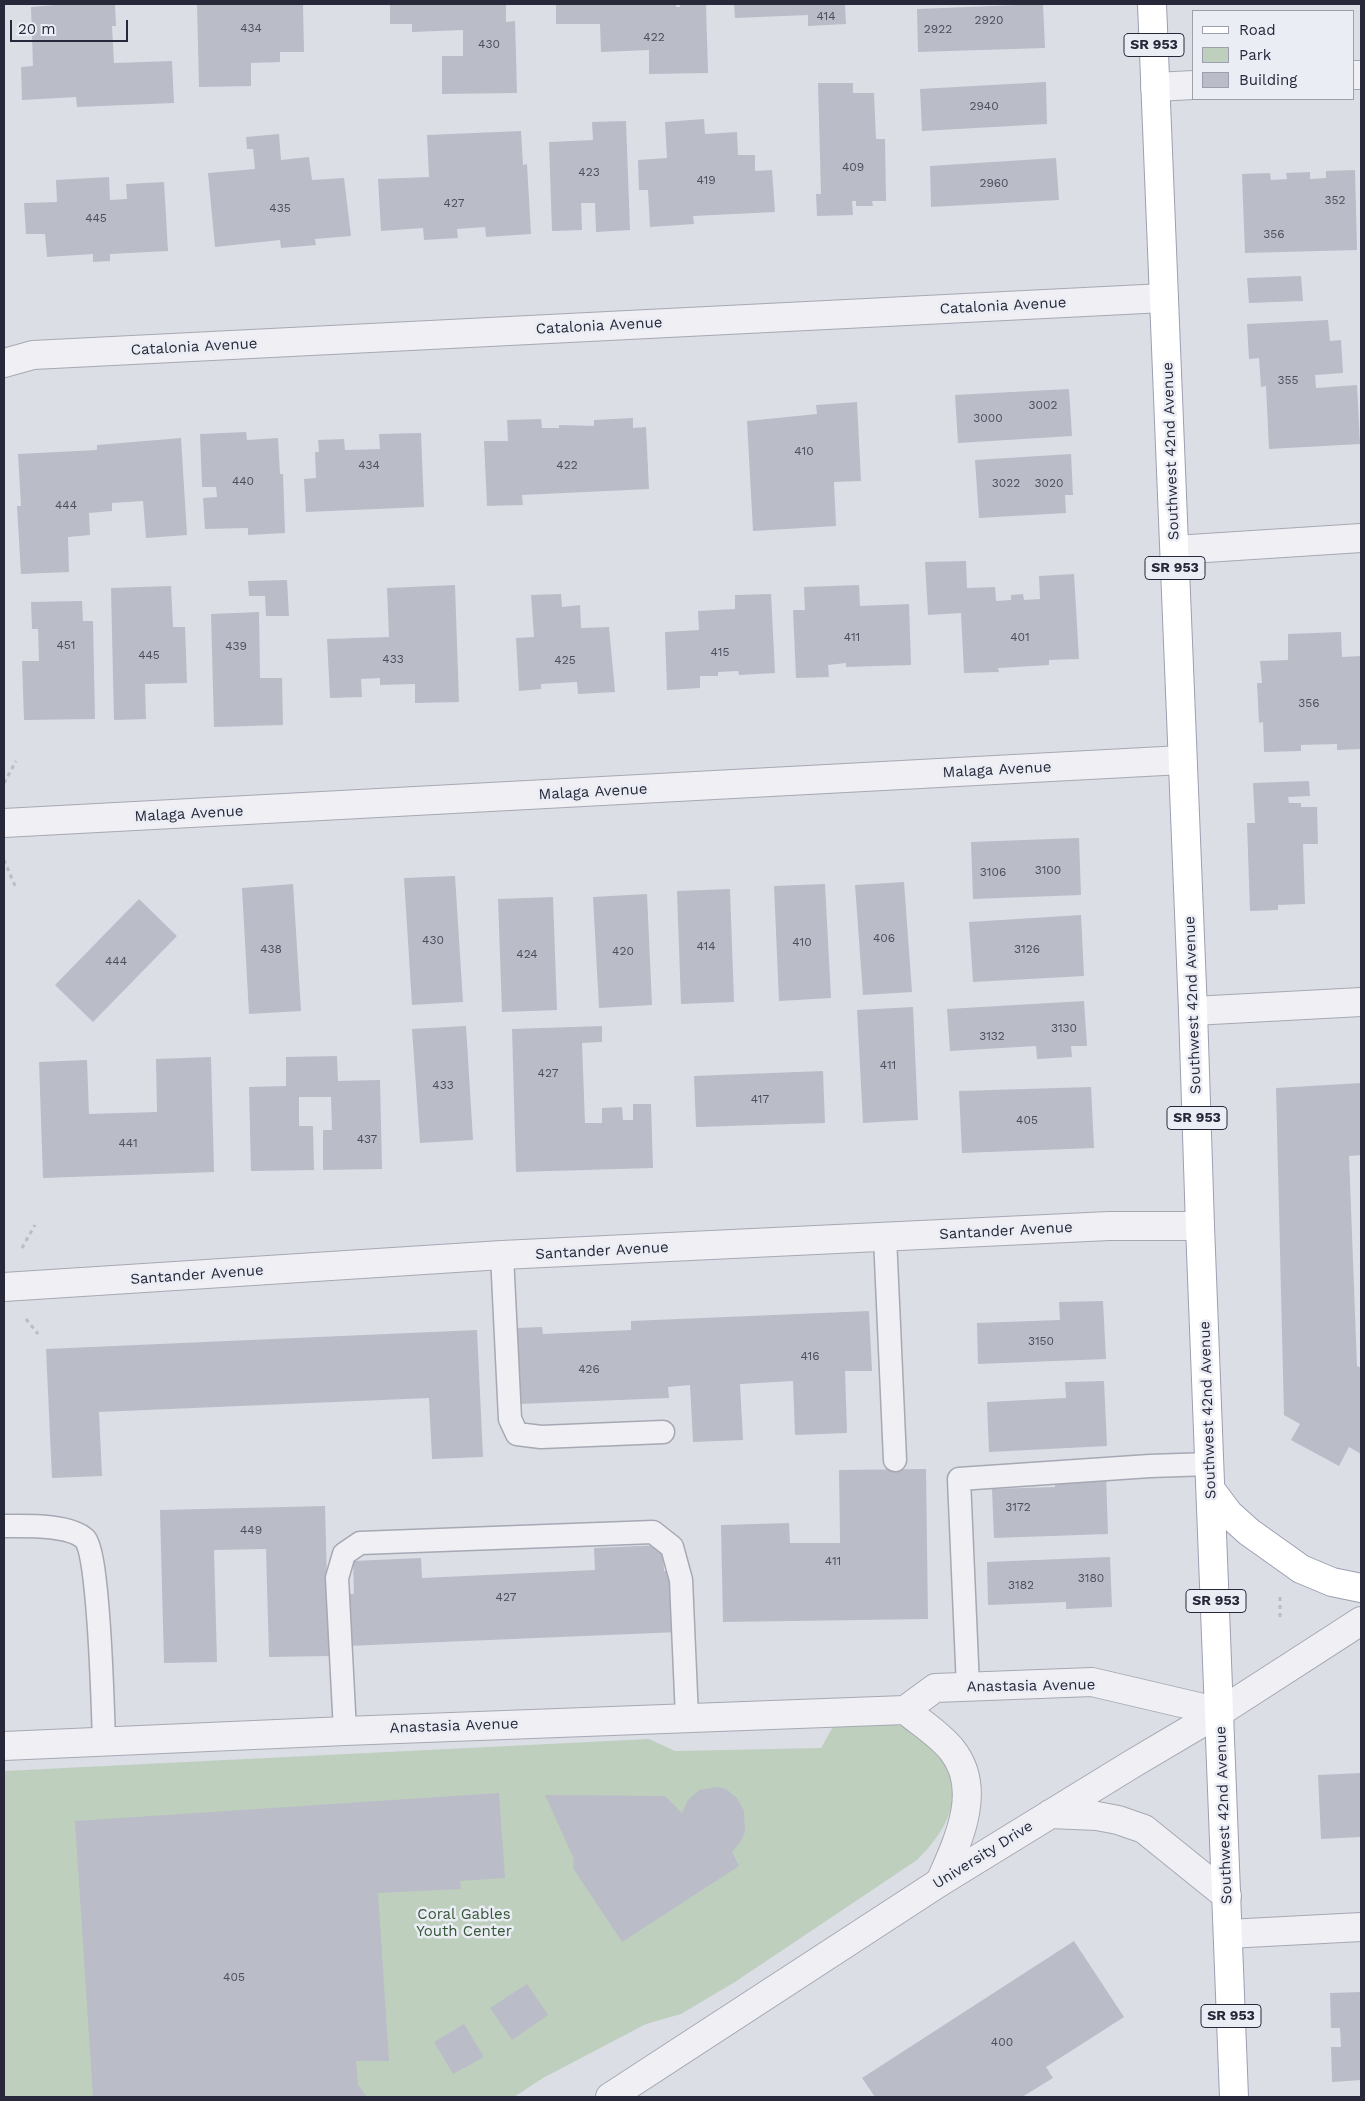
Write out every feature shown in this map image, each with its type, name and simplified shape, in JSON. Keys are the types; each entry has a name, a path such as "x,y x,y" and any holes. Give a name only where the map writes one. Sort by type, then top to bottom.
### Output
{"main road":[{"name":"Southwest 42nd Avenue","path":"1152,4 1182,760 1194,1011 1200,1226 1234,2097"},
{"path":"1210,1477 1229,1514 1249,1532 1301,1569 1332,1582 1361,1588"}],"street":[{"path":"1155,87 1192,85"},
{"name":"Catalonia Avenue","path":"4,363 33,355 1164,298"},
{"name":"Catalonia Avenue","path":"4,346 33,355"},
{"path":"1175,550 1361,538"},
{"name":"Malaga Avenue","path":"4,823 1182,760"},
{"path":"1194,1011 1361,1002"},
{"name":"Santander Avenue","path":"4,1287 502,1255 1109,1226 1200,1226"},
{"name":"University Drive","path":"610,2097 940,1882 1220,1712 1361,1621"},
{"name":"Anastasia Avenue","path":"4,1746 905,1710 935,1688 1092,1682 1220,1712"},
{"path":"905,1710 936,1734 952,1751 962,1768 965,1787 965,1810 961,1832 940,1882"},
{"path":"1050,1814 1097,1816 1118,1820 1144,1829 1227,1896"},
{"path":"1228,1934 1361,1928"}],"lane":[{"path":"885,1237 895,1460"},
{"path":"502,1255 510,1419 517,1434 541,1437 663,1432"},
{"path":"968,1686 960,1479 1150,1466 1210,1477"},
{"path":"4,1526 25,1526 72,1532 86,1540 92,1551 98,1607 104,1742"},
{"path":"345,1731 337,1578 344,1554 360,1544 653,1532 672,1547 681,1580 687,1718"}],"path":[{"path":"4,783 16,761"},
{"path":"4,860 16,888"},
{"path":"22,1248 35,1225"},
{"path":"24,1317 38,1334"}],"green space":[{"name":"Coral Gables Youth Center","path":"881,1720 907,1728 918,1735 945,1764 951,1778 953,1793 946,1821 938,1835 917,1860 735,1982 681,2014 646,2024 543,2078 514,2097 4,2097 4,1771 649,1739 675,1751 821,1748 834,1725"}],"building":[{"path":"68,4 115,4 116,26 112,26 114,63 172,61 174,103 77,107 76,97 22,100 21,67 33,66 31,7"},
{"path":"197,4 303,4 304,52 280,52 280,62 251,63 251,86 199,87"},
{"path":"390,4 506,4 506,22 515,21 517,93 442,94 442,56 463,56 463,30 412,32 412,24 390,24"},
{"path":"556,4 676,4 676,7 680,7 680,4 706,4 708,73 649,74 649,50 601,52 600,24 556,24"},
{"path":"734,4 845,4 846,24 808,26 808,15 735,18"},
{"path":"1043,4 1045,48 918,52 917,9"},
{"path":"1046,82 1047,124 922,131 920,89"},
{"path":"818,83 853,83 853,93 874,93 876,139 885,139 886,201 872,201 873,206 856,206 856,201 852,201 853,215 817,216 816,194 821,194"},
{"path":"704,119 705,134 737,132 738,155 755,155 755,171 772,170 775,212 693,216 694,224 650,227 648,190 639,190 638,160 667,158 665,122"},
{"path":"626,121 630,230 596,232 595,203 581,203 582,230 552,231 549,142 593,140 592,122"},
{"path":"521,131 523,165 527,164 531,234 486,237 485,227 457,229 458,238 424,240 423,228 381,231 378,179 429,177 427,135"},
{"path":"279,134 281,160 309,157 312,180 344,178 351,236 315,239 316,245 281,248 280,240 215,247 208,173 255,169 253,149 247,149 246,137"},
{"path":"1056,158 1059,200 931,207 930,166"},
{"path":"1355,170 1357,250 1245,253 1242,174 1270,173 1271,180 1287,179 1286,173 1310,172 1310,179 1326,178 1326,171"},
{"path":"109,177 110,200 127,199 126,184 164,182 168,251 110,254 110,261 93,262 93,254 47,257 45,234 26,234 24,203 57,202 56,180"},
{"path":"1301,276 1303,301 1249,303 1247,278"},
{"path":"1328,320 1330,341 1341,340 1343,373 1315,375 1316,388 1357,385 1360,444 1269,449 1266,386 1261,387 1259,358 1249,359 1247,324"},
{"path":"1069,389 1072,436 958,443 955,395"},
{"path":"857,402 861,481 834,482 836,526 753,531 747,421 817,414 816,405"},
{"path":"633,418 633,428 646,427 649,489 522,495 523,505 487,506 484,441 508,441 507,420 541,419 542,428 559,428 559,425 594,426 594,420"},
{"path":"246,432 247,440 278,438 280,474 283,474 285,533 248,535 248,528 205,529 203,498 217,497 216,487 202,487 200,434"},
{"path":"421,433 424,507 306,512 304,479 316,478 315,452 319,452 318,440 344,439 345,450 380,449 379,434"},
{"path":"181,438 187,535 146,538 143,501 112,503 112,511 89,513 90,535 68,537 69,572 21,574 17,506 21,506 18,454 97,450 97,445"},
{"path":"1071,454 1073,495 1065,495 1066,513 979,518 975,460"},
{"path":"966,561 967,588 995,587 996,601 1011,600 1011,595 1023,594 1024,600 1040,599 1039,576 1074,574 1079,659 1049,660 1049,665 998,668 999,672 964,673 961,613 928,615 925,562"},
{"path":"287,580 289,616 266,616 265,596 249,596 248,581"},
{"path":"455,585 459,702 415,703 415,684 380,685 380,678 361,679 362,697 330,698 327,639 389,637 387,588"},
{"path":"859,585 860,606 909,604 911,665 846,667 846,663 828,665 829,677 796,678 793,610 805,610 804,587"},
{"path":"171,586 173,627 185,627 187,683 145,684 146,719 114,720 111,588"},
{"path":"561,594 562,607 580,605 581,628 609,627 615,692 578,694 577,682 541,684 541,689 519,691 516,638 534,637 531,595"},
{"path":"771,594 775,673 739,675 738,671 718,672 718,676 700,676 700,688 667,690 665,632 699,630 698,611 735,609 735,595"},
{"path":"82,601 83,621 93,621 95,719 24,720 22,661 39,661 38,629 32,629 31,602"},
{"path":"259,612 260,678 282,678 283,725 214,727 211,614"},
{"path":"1341,632 1342,657 1361,656 1361,749 1337,750 1337,744 1301,745 1301,751 1264,752 1263,722 1259,723 1257,683 1262,683 1260,661 1288,660 1288,634"},
{"path":"1309,781 1310,796 1288,797 1289,803 1301,803 1301,807 1317,807 1318,844 1303,844 1305,904 1278,905 1278,910 1250,911 1247,823 1255,823 1253,783"},
{"path":"1079,838 1081,895 973,899 971,842"},
{"path":"455,876 463,1002 412,1005 404,878"},
{"path":"904,882 912,992 863,995 855,885"},
{"path":"293,884 301,1011 249,1014 242,888"},
{"path":"825,884 831,998 779,1001 774,886"},
{"path":"730,889 734,1002 681,1004 677,891"},
{"path":"647,894 652,1005 599,1008 593,897"},
{"path":"553,897 557,1010 502,1012 498,899"},
{"path":"139,899 177,936 93,1022 55,985"},
{"path":"1081,915 1084,976 973,982 969,922"},
{"path":"1084,1001 1087,1046 1071,1046 1072,1057 1037,1059 1036,1046 950,1051 947,1009"},
{"path":"913,1007 918,1120 863,1123 857,1010"},
{"path":"466,1026 473,1140 420,1143 412,1029"},
{"path":"602,1026 602,1042 582,1043 585,1123 602,1123 602,1108 622,1107 623,1120 633,1120 633,1104 651,1104 653,1168 516,1172 512,1029"},
{"path":"337,1056 338,1081 380,1080 382,1169 323,1170 323,1130 332,1130 331,1097 299,1097 299,1126 313,1126 314,1170 251,1171 249,1087 286,1086 286,1057"},
{"path":"211,1057 214,1172 43,1178 39,1062 87,1060 89,1114 157,1112 156,1059"},
{"path":"823,1071 825,1123 696,1127 694,1076"},
{"path":"1361,1083 1361,1155 1349,1156 1357,1366 1361,1368 1361,1454 1349,1447 1339,1466 1291,1440 1300,1424 1284,1415 1276,1088"},
{"path":"1091,1087 1094,1148 962,1153 959,1091"},
{"path":"1103,1301 1106,1359 978,1364 977,1323 1060,1320 1059,1302"},
{"path":"869,1311 872,1371 845,1371 847,1433 795,1435 793,1381 740,1384 743,1440 693,1442 690,1385 668,1387 669,1398 519,1404 516,1328 542,1327 543,1334 631,1330 631,1321"},
{"path":"477,1330 483,1457 432,1459 429,1398 99,1412 102,1476 52,1478 46,1349"},
{"path":"1104,1381 1107,1446 989,1452 987,1402 1066,1398 1065,1382"},
{"path":"926,1469 928,1619 723,1622 721,1525 789,1523 790,1543 840,1543 839,1470"},
{"path":"1106,1474 1108,1534 994,1538 992,1489 1055,1487 1055,1475"},
{"path":"325,1506 329,1656 269,1657 266,1549 214,1550 217,1662 164,1663 160,1510"},
{"path":"663,1545 664,1571 676,1571 679,1632 347,1646 344,1594 354,1594 353,1561 421,1558 422,1578 595,1570 594,1548"},
{"path":"1110,1557 1112,1607 1066,1609 1066,1602 988,1605 987,1562"},
{"path":"1361,1773 1361,1837 1321,1839 1318,1775"},
{"path":"717,1787 726,1789 737,1798 744,1811 745,1832 741,1841 732,1852 739,1866 622,1942 573,1868 574,1859 545,1795 665,1796 682,1813 688,1800 699,1790"},
{"path":"499,1793 505,1878 460,1881 461,1889 378,1893 389,2061 356,2061 358,2085 367,2097 93,2097 75,1821"},
{"path":"1074,1941 1124,2017 1046,2067 1053,2078 1022,2097 875,2097 862,2078"},
{"path":"527,1984 548,2015 512,2040 490,2008"},
{"path":"1361,1992 1361,2080 1332,2082 1331,2047 1341,2047 1340,2028 1331,2028 1330,1993"},
{"path":"464,2024 484,2057 453,2074 434,2042"}]}
